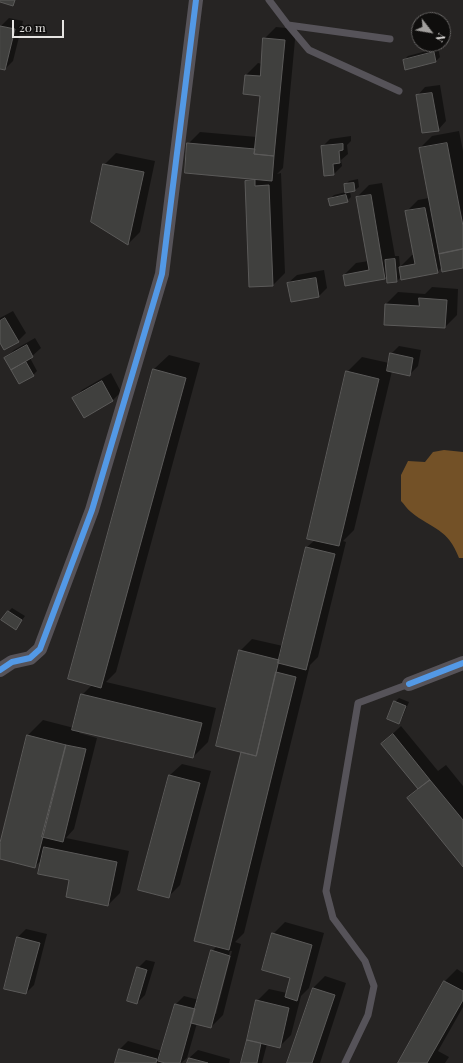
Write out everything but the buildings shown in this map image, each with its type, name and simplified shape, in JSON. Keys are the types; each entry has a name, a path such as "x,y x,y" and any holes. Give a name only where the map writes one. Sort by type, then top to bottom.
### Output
{"street":[{"path":"0,670 12,662 30,658 40,650 92,510 162,274 196,0"},
{"path":"409,684 463,663"}],"lane":[{"path":"269,0 310,50 399,91"},
{"path":"288,25 390,39"},
{"path":"346,1063 368,1016 374,986 365,961 333,918 326,891 358,703 409,684"}],"shaded area":[{"path":"444,450 463,452 463,558 459,558 455,548 445,535 411,512 401,501 401,475 408,461 425,462 433,452"}],"cycle path":[{"path":"0,670 12,662 30,658 40,649 92,510 162,274 196,0"},
{"path":"409,684 463,663"}]}
